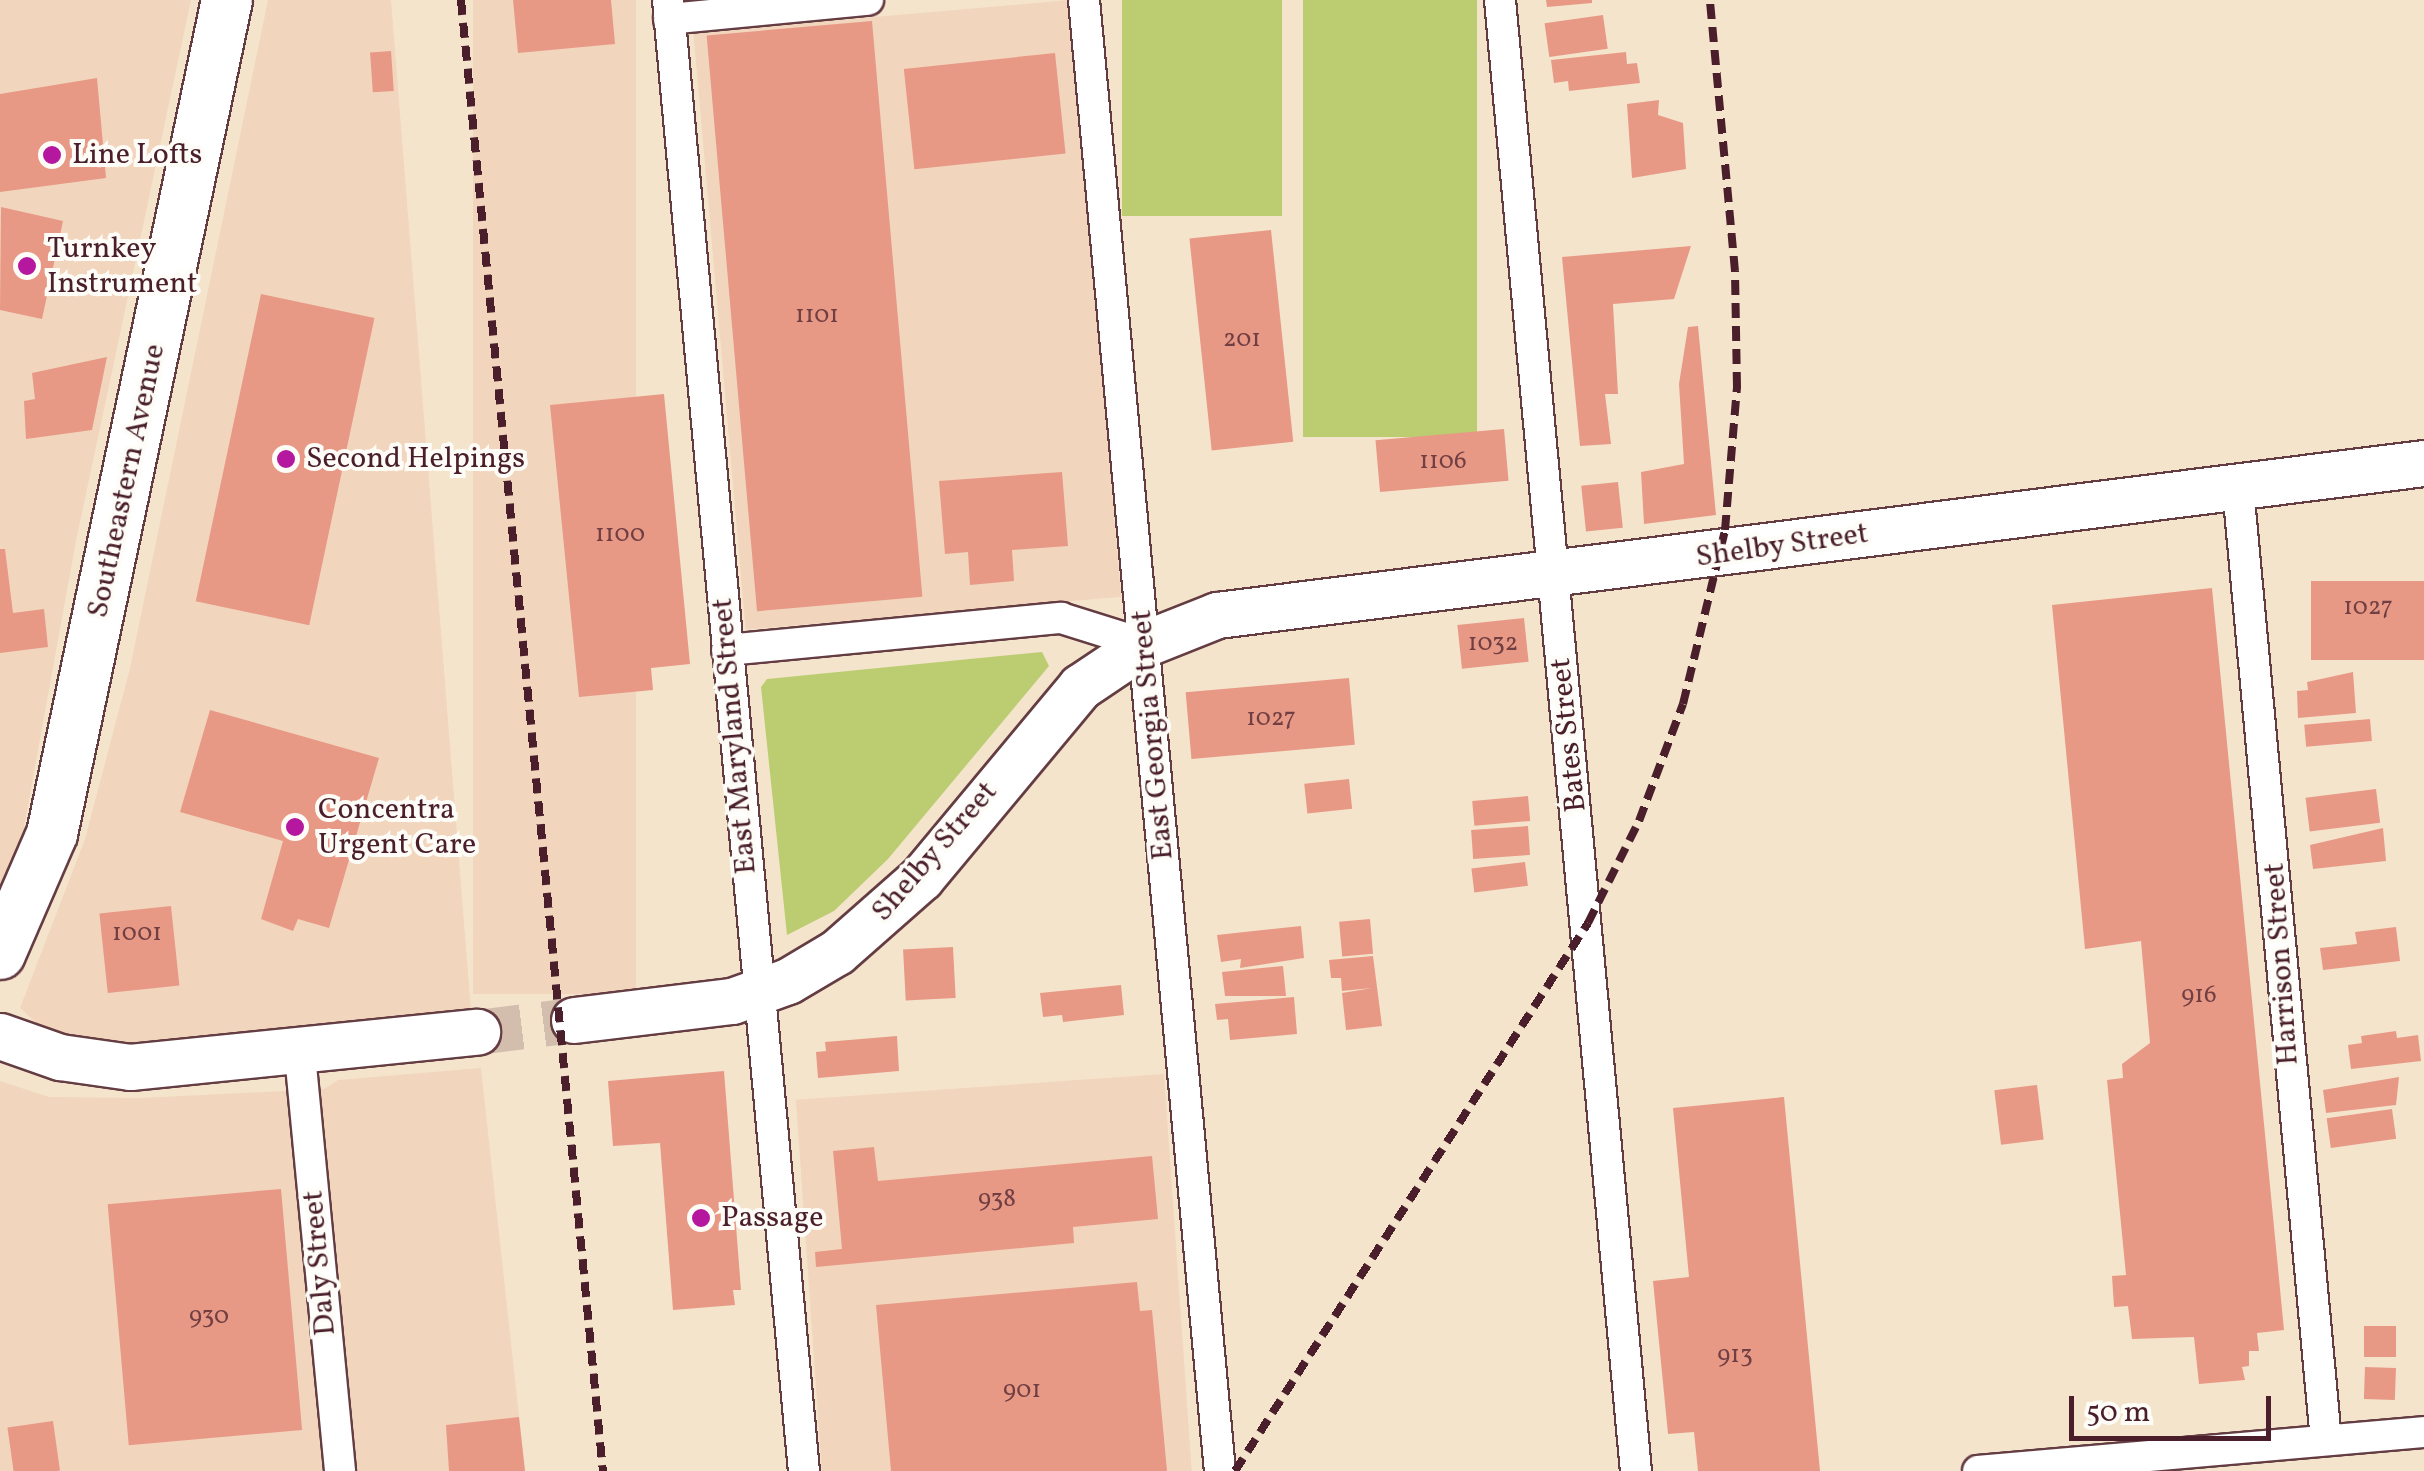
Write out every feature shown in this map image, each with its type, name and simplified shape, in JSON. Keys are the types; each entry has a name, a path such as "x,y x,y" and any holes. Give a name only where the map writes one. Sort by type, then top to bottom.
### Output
{"main road":[{"name":"Southeastern Avenue","path":"0,954 52,834 228,0"},
{"name":"Shelby Street","path":"574,1020 757,993 837,952 872,926 920,878 1047,720 1080,687 1144,644 1195,622 1266,604 1553,576 2238,488 2414,471"},
{"path":"0,1036 104,1066 300,1055 477,1032"}],"street":[{"path":"669,9 868,0"},
{"name":"East Georgia Street","path":"1084,0 1220,1471"},
{"name":"Bates Street","path":"1500,0 1636,1471"},
{"name":"East Maryland Street","path":"669,9 804,1471"},
{"name":"Harrison Street","path":"2238,488 2326,1440"},
{"path":"726,650 1061,618 1144,644"},
{"name":"Daly Street","path":"300,1055 340,1471"},
{"path":"1978,1471 2424,1432"}],"shaded area":[{"path":"0,0 191,0 76,541 22,838 0,891"},
{"path":"268,0 391,0 471,1011 198,1051 54,1039 20,1008 85,839 130,668"},
{"path":"473,0 636,0 636,994 473,994"},
{"path":"1069,0 1121,597 746,630 693,33"},
{"path":"481,1068 525,1471 0,1471 0,1081 49,1097 141,1098 324,1089 338,1080"},
{"path":"1164,1074 1192,1471 822,1471 796,1100"}],"green space":[{"path":"1122,0 1282,0 1282,216 1122,216"},
{"path":"1303,0 1477,0 1477,437 1303,437"},
{"path":"1042,652 1049,666 888,859 834,911 787,935 761,687 767,679"}],"building":[{"path":"513,0 611,0 615,44 518,53"},
{"path":"1546,0 1592,0 1592,3 1547,7"},
{"path":"1603,15 1608,49 1549,57 1545,23"},
{"path":"872,21 922,597 757,611 707,35"},
{"path":"391,51 394,91 373,92 370,52"},
{"path":"1626,52 1627,64 1637,63 1640,83 1569,91 1568,81 1554,83 1551,60"},
{"path":"1055,53 1066,153 914,169 904,69"},
{"name":"Line Lofts","path":"97,78 106,178 0,192 0,94"},
{"path":"1659,100 1658,115 1683,123 1686,169 1632,178 1627,104"},
{"name":"Turnkey Instrument","path":"1,207 63,221 42,319 0,310"},
{"path":"1271,230 1293,442 1212,450 1189,239"},
{"path":"1691,246 1674,299 1613,304 1618,394 1605,394 1611,444 1580,446 1562,257"},
{"name":"Second Helpings","path":"261,294 374,318 309,625 196,601"},
{"path":"1698,326 1716,515 1644,524 1641,472 1684,464 1679,384 1688,327"},
{"path":"107,357 92,430 26,439 24,401 35,399 32,373"},
{"path":"664,394 690,664 651,668 653,690 579,697 550,405"},
{"path":"1504,429 1509,481 1380,492 1375,440"},
{"path":"1062,472 1068,546 1012,550 1014,581 970,585 968,552 945,554 939,481"},
{"path":"1618,482 1623,528 1586,532 1581,486"},
{"path":"0,549 5,549 13,613 44,609 48,647 0,653"},
{"path":"2311,581 2424,581 2424,660 2311,660"},
{"path":"2212,588 2284,1330 2257,1333 2259,1351 2249,1351 2249,1366 2242,1367 2245,1380 2199,1384 2194,1337 2132,1339 2128,1306 2114,1307 2112,1276 2126,1275 2107,1080 2123,1078 2122,1064 2150,1043 2141,941 2085,949 2052,605"},
{"path":"1524,618 1529,662 1462,669 1457,625"},
{"path":"2353,672 2356,713 2298,718 2297,691 2308,690 2307,682"},
{"path":"1349,678 1355,745 1191,759 1186,692"},
{"name":"Concentra Urgent Care","path":"210,710 379,758 329,928 298,919 293,931 261,919 283,841 180,812"},
{"path":"2370,719 2372,741 2306,747 2304,725"},
{"path":"1349,779 1352,809 1307,814 1304,784"},
{"path":"2376,789 2380,823 2310,831 2306,798"},
{"path":"1528,796 1530,821 1474,826 1472,801"},
{"path":"1528,826 1530,855 1473,859 1471,830"},
{"path":"2383,828 2386,861 2313,869 2310,845"},
{"path":"1525,862 1528,886 1474,892 1471,869"},
{"path":"171,906 179,986 108,993 99,914"},
{"path":"1370,919 1373,954 1342,957 1339,922"},
{"path":"1301,926 1304,958 1240,968 1241,959 1221,962 1217,935"},
{"path":"2396,927 2400,961 2323,970 2320,948 2357,944 2355,932"},
{"path":"953,947 956,998 906,1001 903,950"},
{"path":"1373,956 1382,1026 1346,1030 1342,993 1372,988 1342,991 1341,978 1331,978 1329,960"},
{"path":"1283,966 1286,996 1225,996 1222,972"},
{"path":"1121,985 1124,1015 1063,1022 1062,1015 1043,1017 1040,993"},
{"path":"1294,997 1297,1034 1230,1040 1228,1019 1217,1020 1215,1004"},
{"path":"2396,1031 2397,1038 2418,1035 2421,1061 2351,1069 2348,1045 2362,1043 2361,1036"},
{"path":"897,1036 899,1071 818,1078 816,1052 826,1051 825,1042"},
{"name":"Passage","path":"724,1071 741,1290 733,1290 735,1305 673,1310 660,1143 613,1146 608,1081"},
{"path":"2399,1077 2396,1105 2326,1113 2323,1090"},
{"path":"2037,1085 2044,1140 2001,1145 1994,1090"},
{"path":"1784,1097 1820,1471 1698,1471 1694,1432 1668,1434 1653,1281 1689,1277 1673,1108"},
{"path":"2392,1109 2396,1139 2331,1148 2327,1118"},
{"path":"874,1147 878,1181 1152,1156 1158,1219 1073,1227 1074,1243 816,1267 815,1252 842,1249 833,1151"},
{"path":"281,1189 302,1430 129,1445 108,1204"},
{"path":"1137,1282 1140,1311 1152,1310 1167,1471 891,1471 876,1305"},
{"path":"2364,1326 2396,1326 2396,1357 2364,1357"},
{"path":"2365,1367 2396,1368 2395,1400 2364,1399"},
{"path":"519,1417 525,1471 449,1471 446,1425"},
{"path":"53,1421 60,1471 14,1471 7,1427"}],"tunnel":[{"path":"477,1032 574,1020"}],"railway":[{"path":"461,0 603,1471"},
{"path":"1235,1471 1588,923 1639,821 1683,704 1725,530 1737,387 1735,271 1710,0"}],"place":[{"name":"Line Lofts","path":"52,155"},
{"name":"Turnkey Instrument","path":"27,266"},
{"name":"Second Helpings","path":"286,459"},
{"name":"Concentra Urgent Care","path":"295,827"},
{"name":"Passage","path":"701,1218"}]}
